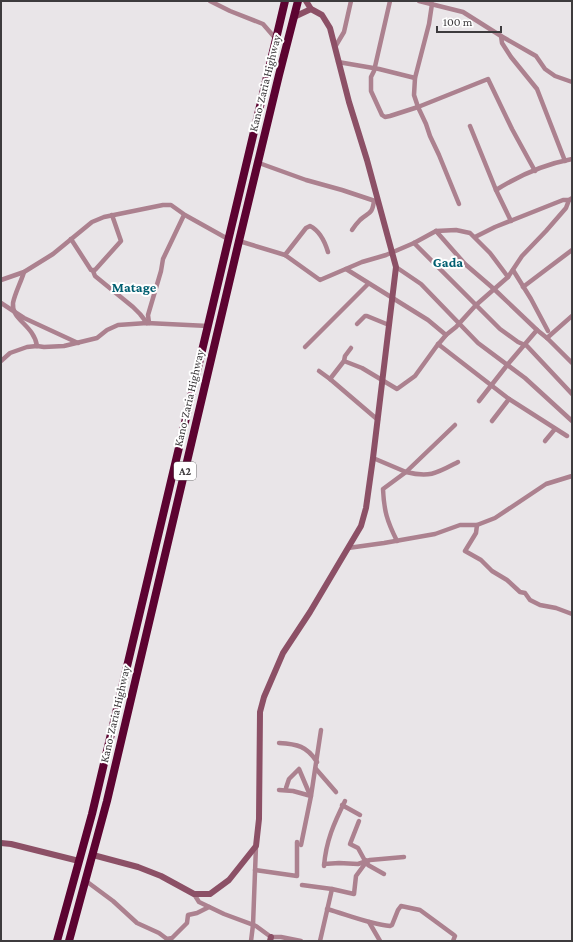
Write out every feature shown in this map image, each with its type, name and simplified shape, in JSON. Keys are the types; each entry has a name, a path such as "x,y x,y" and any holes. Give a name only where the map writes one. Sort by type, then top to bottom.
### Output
{"highway":[{"name":"Kano-Zaria Highway","path":"57,941 96,799 284,1"},
{"name":"Kano-Zaria Highway","path":"69,941 93,855 239,241 298,1"},
{"path":"268,73 279,75"}],"street":[{"path":"210,1 230,11 263,24 276,39"},
{"path":"251,941 256,870 256,846 259,819 260,712 264,697 283,653 310,612 361,526 366,508 373,458 396,267 376,202 330,28 322,15 311,9 306,1"},
{"path":"335,48 344,32 351,1"},
{"path":"390,1 375,68 371,77 371,91 382,115 385,117 390,116 418,107 488,79 512,129 535,171"},
{"path":"419,1 463,12 536,56 545,69 555,76 572,82"},
{"path":"432,4 429,24 415,78 414,95 459,204"},
{"path":"294,17 311,9"},
{"path":"501,36 502,43 511,57 537,89 566,161"},
{"path":"338,62 375,68 415,78"},
{"path":"470,126 496,190 511,221"},
{"path":"496,190 535,171 572,159"},
{"path":"259,163 306,180 342,190 376,202"},
{"path":"475,237 563,200 570,199"},
{"path":"344,361 362,368 397,389 414,376 446,335 460,323 476,305 508,277 522,256 566,208 570,199"},
{"path":"352,230 359,221 370,214 376,202"},
{"path":"1,280 24,272 53,254 92,222 112,215 164,205 171,205 184,215 228,239"},
{"path":"93,271 121,241 112,215"},
{"path":"148,323 148,315 163,259 184,215"},
{"path":"285,255 306,228 310,226 321,236 328,252"},
{"path":"239,241 285,255 320,280 362,262 386,255 414,244 436,231 456,230 470,233 475,237 490,253 508,277"},
{"path":"436,231 465,264 547,338 572,363"},
{"path":"71,240 90,270 93,271 94,276 133,307 148,323"},
{"path":"414,244 500,329 523,345 527,346 572,394"},
{"path":"523,287 572,250"},
{"path":"396,267 421,284 478,342 508,364 572,421"},
{"path":"346,269 428,320 446,335"},
{"path":"513,270 548,331"},
{"path":"24,272 13,303 14,312 33,334 36,339 37,346"},
{"path":"305,347 368,284"},
{"path":"1,303 24,318 78,343"},
{"path":"358,324 364,316 367,316 389,324"},
{"path":"547,338 572,316"},
{"path":"1,361 10,353 18,349 37,346 44,348 78,343 97,338 107,330 118,325 148,323 208,326"},
{"path":"479,401 523,345 537,330"},
{"path":"438,344 508,399 567,436"},
{"path":"330,379 344,361 345,356 351,348"},
{"path":"319,371 378,420"},
{"path":"492,421 508,399"},
{"path":"397,541 388,524 384,509 383,489 406,472 455,425"},
{"path":"546,441 555,429"},
{"path":"373,458 406,472 419,475 428,475 439,472 458,462"},
{"path":"348,548 436,534 460,525 477,525 495,518 546,484 572,476"},
{"path":"477,525 476,533 465,551 481,560 492,572 507,580 520,592 525,594 530,600 540,605 556,608 572,614"},
{"path":"256,870 297,876 299,844 311,796 321,730"},
{"path":"279,743 295,744 303,747 317,762"},
{"path":"286,788 289,779 299,769 311,796"},
{"path":"316,769 336,792"},
{"path":"279,790 293,791 311,796"},
{"path":"360,814 344,803 325,849 324,866 339,862 358,864 367,861 404,857"},
{"path":"359,821 350,844 358,848 368,865 384,874"},
{"path":"1,843 12,844 79,861"},
{"path":"93,855 138,867 161,876 194,894 210,894 229,880 256,846"},
{"path":"302,885 354,894 356,876 367,861"},
{"path":"86,881 113,901 137,924 159,932 166,939 174,940 186,923 188,915 197,913 208,907"},
{"path":"320,941 332,889"},
{"path":"194,894 199,902 253,925 270,939 281,937 302,941"},
{"path":"327,909 369,922 390,926 392,925 401,906 420,910 454,935 453,941"},
{"path":"369,922 380,941"}],"district":[{"name":"Gada","path":"448,262"},
{"name":"Matage","path":"134,287"}]}
